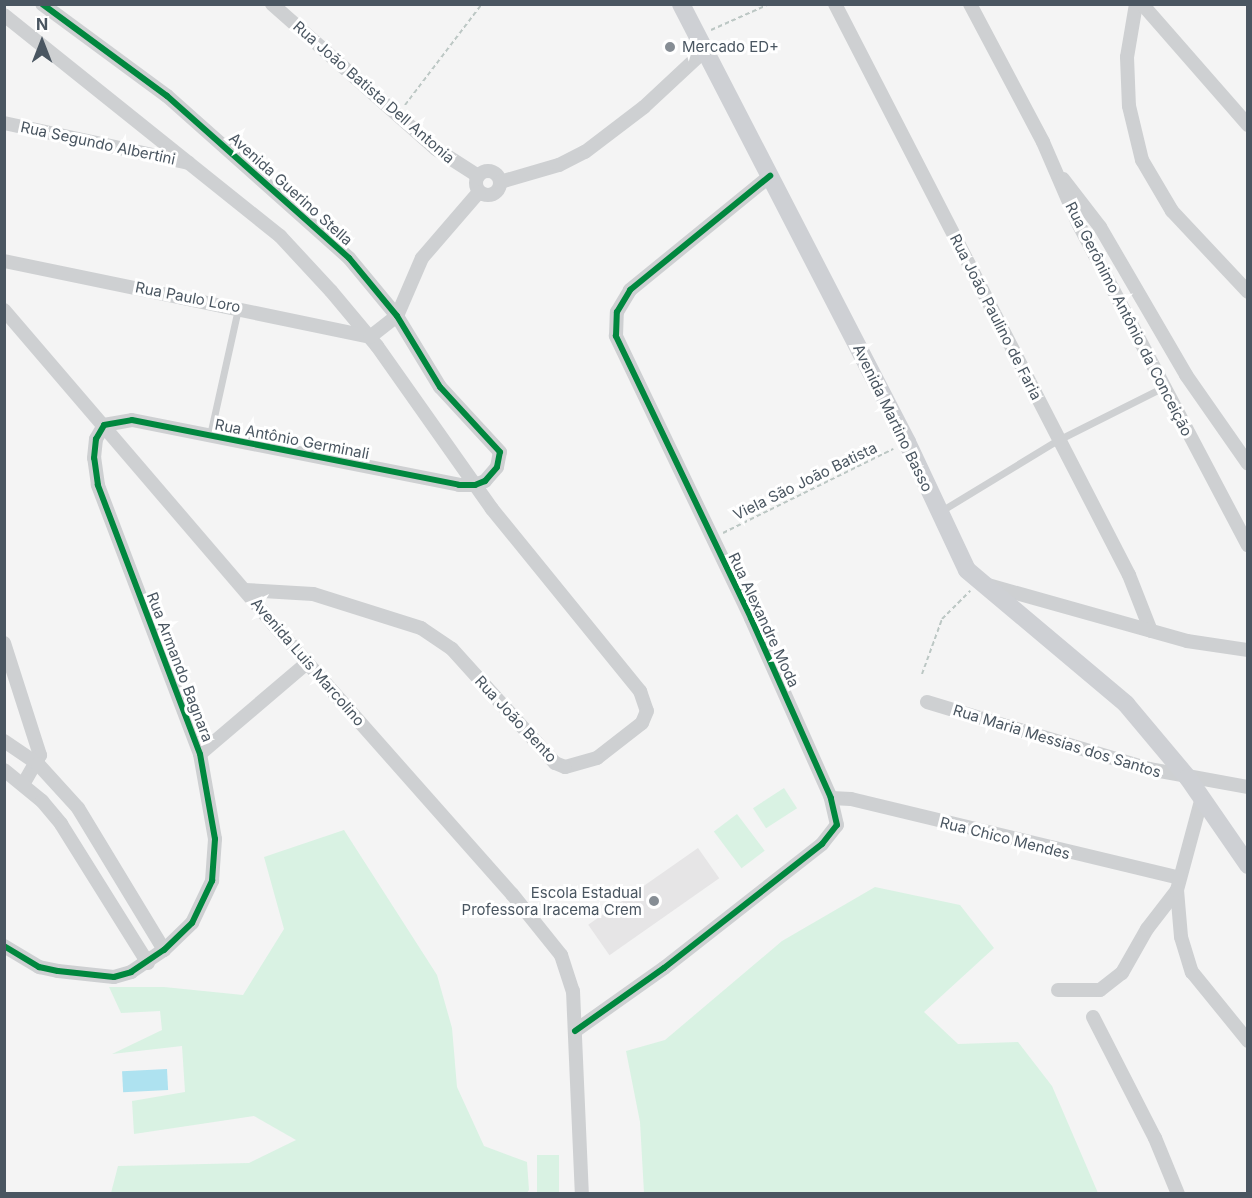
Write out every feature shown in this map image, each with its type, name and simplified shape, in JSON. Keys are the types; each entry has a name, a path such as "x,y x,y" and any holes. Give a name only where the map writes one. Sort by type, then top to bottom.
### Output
{"street":[{"name":"Avenida Guerino Stella","path":"42,4 108,50 225,144 349,258 397,316 440,387 500,452 492,474 475,485"},
{"name":"Rua João Batista Dell Antonia","path":"272,4 436,149 478,176"},
{"name":"Avenida Martino Basso","path":"681,4 907,442 967,570 978,583 1069,652 1126,705 1188,778 1248,865"},
{"name":"Rua João Paulino de Faria","path":"835,4 1129,575 1151,631"},
{"path":"970,4 1059,174"},
{"path":"1136,4 1127,57 1129,106 1142,160 1172,211 1248,292"},
{"path":"1142,4 1248,125"},
{"path":"4,15 280,236 370,337 475,485"},
{"path":"479,192 491,195 500,182 559,165 585,152 644,107 701,44"},
{"name":"Rua Segundo Albertini","path":"4,123 191,163"},
{"path":"479,192 476,184 478,176 491,171 500,182"},
{"name":"Rua Gerônimo Antônio da Conceição","path":"1059,174 1079,225 1248,545"},
{"name":"Rua Gerônimo Antônio da Conceição","path":"1059,174 1100,227 1186,375 1248,464"},
{"name":"Rua Alexandre Moda","path":"576,1031 664,968 822,844 837,825 831,798 713,538 636,384 616,336 615,323 630,290 770,176"},
{"path":"370,337 397,316 422,258 479,192"},
{"name":"Rua Paulo Loro","path":"4,261 238,307 370,337"},
{"name":"Avenida Luis Marcolino","path":"4,310 307,663 512,894 561,955 573,991 582,1194"},
{"name":"Rua Antônio Germinali","path":"104,425 132,420 475,485"},
{"name":"Rua Armando Bagnara","path":"4,946 39,967 114,977 148,963 192,923 212,881 215,839 200,754 98,485 94,458 96,439 104,425"},
{"name":"Rua João Bento","path":"245,590 313,594 421,628 452,649 555,763 573,766 597,758 642,723 646,711 640,691 475,485"},
{"path":"978,583 1151,631 1248,650"},
{"path":"4,643 39,745 38,764 23,784"},
{"path":"200,754 307,663"},
{"name":"Rua Maria Messias dos Santos","path":"927,702 1188,778 1248,787"},
{"path":"4,741 38,764 78,808 164,950"},
{"path":"4,770 23,784 61,824 148,963"},
{"name":"Rua Chico Mendes","path":"831,798 851,799 1179,884"},
{"path":"1202,801 1179,884 1181,937 1192,972 1200,986 1248,1041"},
{"path":"1058,990 1100,990 1111,983 1122,973 1148,929 1179,884"},
{"path":"1093,1017 1155,1138 1178,1194"}],"lane":[{"path":"210,435 238,307"},
{"path":"939,512 1058,440 1164,387"}],"path":[{"path":"398,114 482,4"},
{"path":"701,44 769,4"},
{"path":"922,674 942,619 978,583"}],"shaded area":[{"name":"Escola Estadual Professora Iracema Crem","path":"698,848 719,878 609,955 588,925"}],"green space":[{"path":"784,788 797,808 766,828 753,808"},
{"path":"737,814 765,851 742,868 714,831"},
{"path":"344,830 437,975 452,1028 457,1087 484,1146 527,1162 529,1190 526,1194 111,1193 118,1166 249,1163 296,1140 254,1116 134,1134 132,1101 185,1092 182,1046 112,1054 162,1030 160,1011 121,1013 109,987 164,987 243,995 284,929 264,857"},
{"path":"875,887 960,905 994,948 924,1012 958,1044 1018,1042 1052,1086 1098,1193 644,1193 640,1122 626,1051 665,1040 782,941"},
{"path":"537,1155 559,1155 559,1193 537,1193"}],"water":[{"path":"167,1069 168,1090 123,1092 122,1071"}],"cycle path":[{"path":"4,946 39,967 58,971 114,977 131,972 164,950 192,923 212,881 215,839 200,754 98,485 94,458 96,439 104,425 132,420 459,485 475,485 485,481 497,467 500,452 440,387 397,316 349,258 167,96 42,4"},
{"path":"575,1031 664,968 822,844 837,825 831,798 751,618 616,336 617,312 630,290 770,176"}],"place":[{"name":"Mercado ED+","path":"670,47"},
{"name":"Escola Estadual Professora Iracema Crem","path":"654,901"}]}
